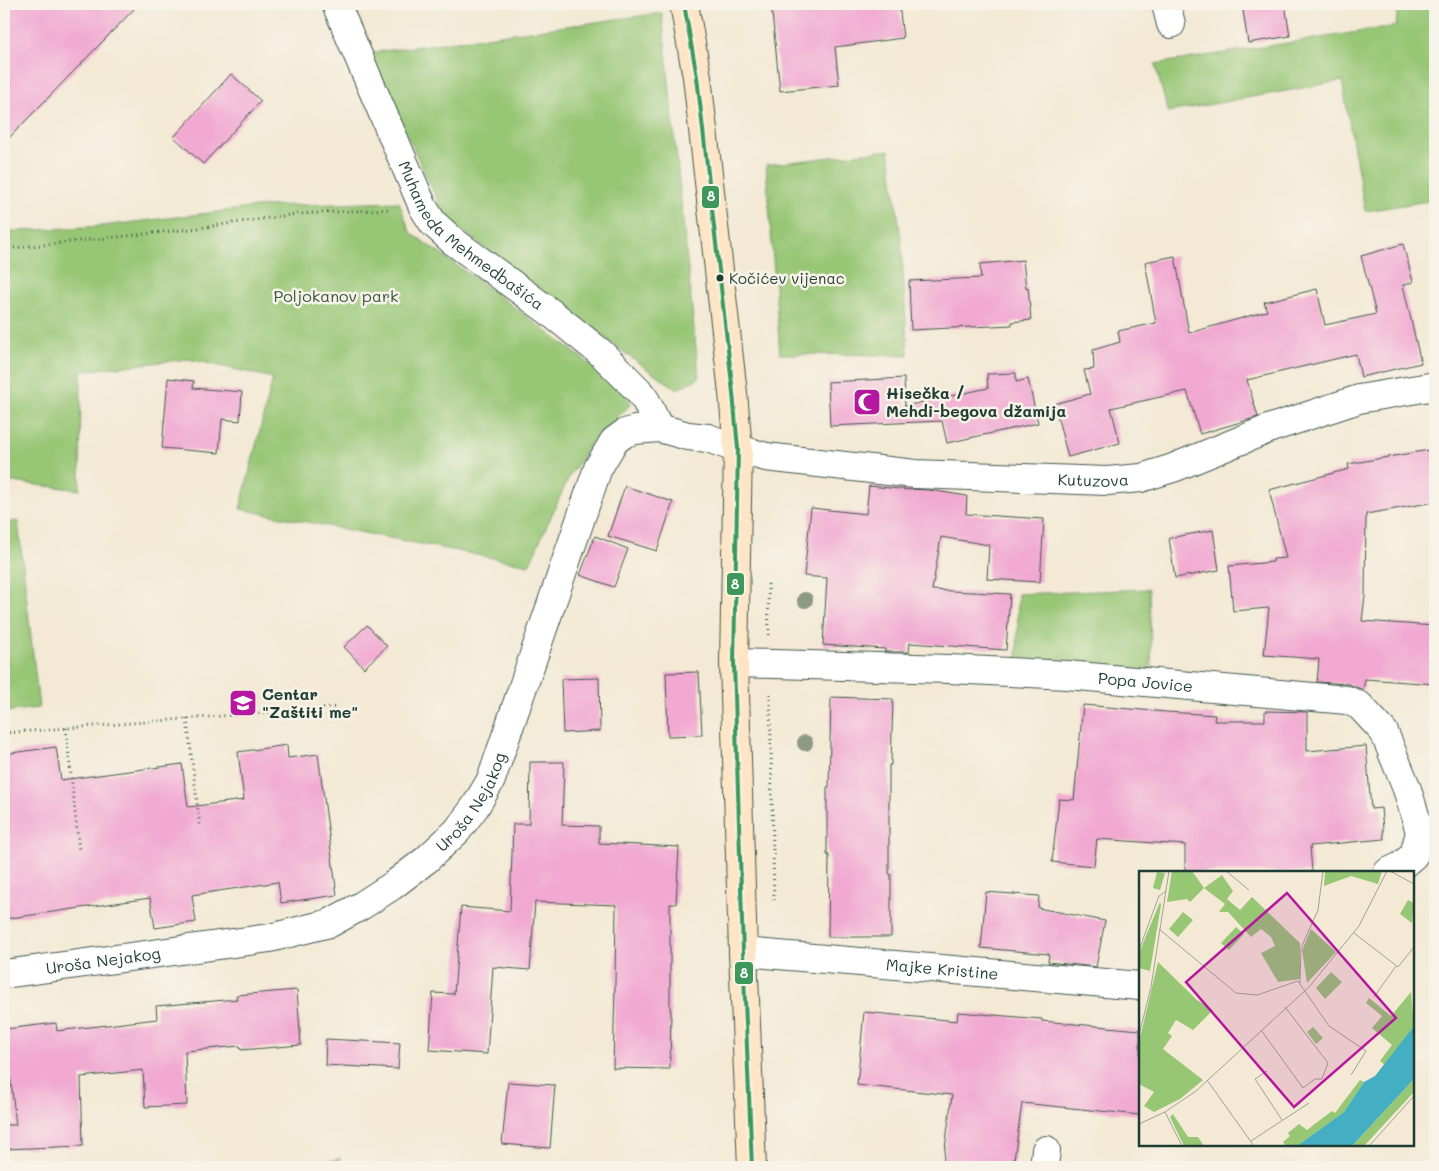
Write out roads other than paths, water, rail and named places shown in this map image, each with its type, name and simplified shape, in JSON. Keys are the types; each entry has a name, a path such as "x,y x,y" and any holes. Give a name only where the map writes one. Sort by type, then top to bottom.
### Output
{"main road":[{"path":"684,4 697,77 734,393 738,449 734,663 752,1167"}],"street":[{"name":"Muhameda Mehmedbašića","path":"336,4 422,207 434,223 453,241 550,312 601,353 638,390 659,428"},
{"name":"Kutuzova","path":"738,449 766,457 915,474 1060,480 1141,478 1173,468 1271,428 1360,399 1435,386"},
{"name":"Uroša Nejakog","path":"4,974 270,938 330,923 392,886 426,860 457,831 475,807 491,780 598,468 614,441 625,433 635,430 659,428 688,436 708,438 738,449"},
{"name":"Popa Jovice","path":"734,663 949,669 1057,675 1347,700 1360,706 1384,732 1407,789 1420,832 1414,856 1401,866 1390,871"},
{"name":"Majke Kristine","path":"743,952 1139,986"}],"place":[{"name":"Kočićev vijenac","path":"720,278"},
{"name":"Hisečka / Mehdi-begova džamija","path":"867,402"},
{"name":"Centar \"Zaštiti me\"","path":"243,703"}],"park label":[{"name":"Poljokanov park","path":"336,296"}]}
